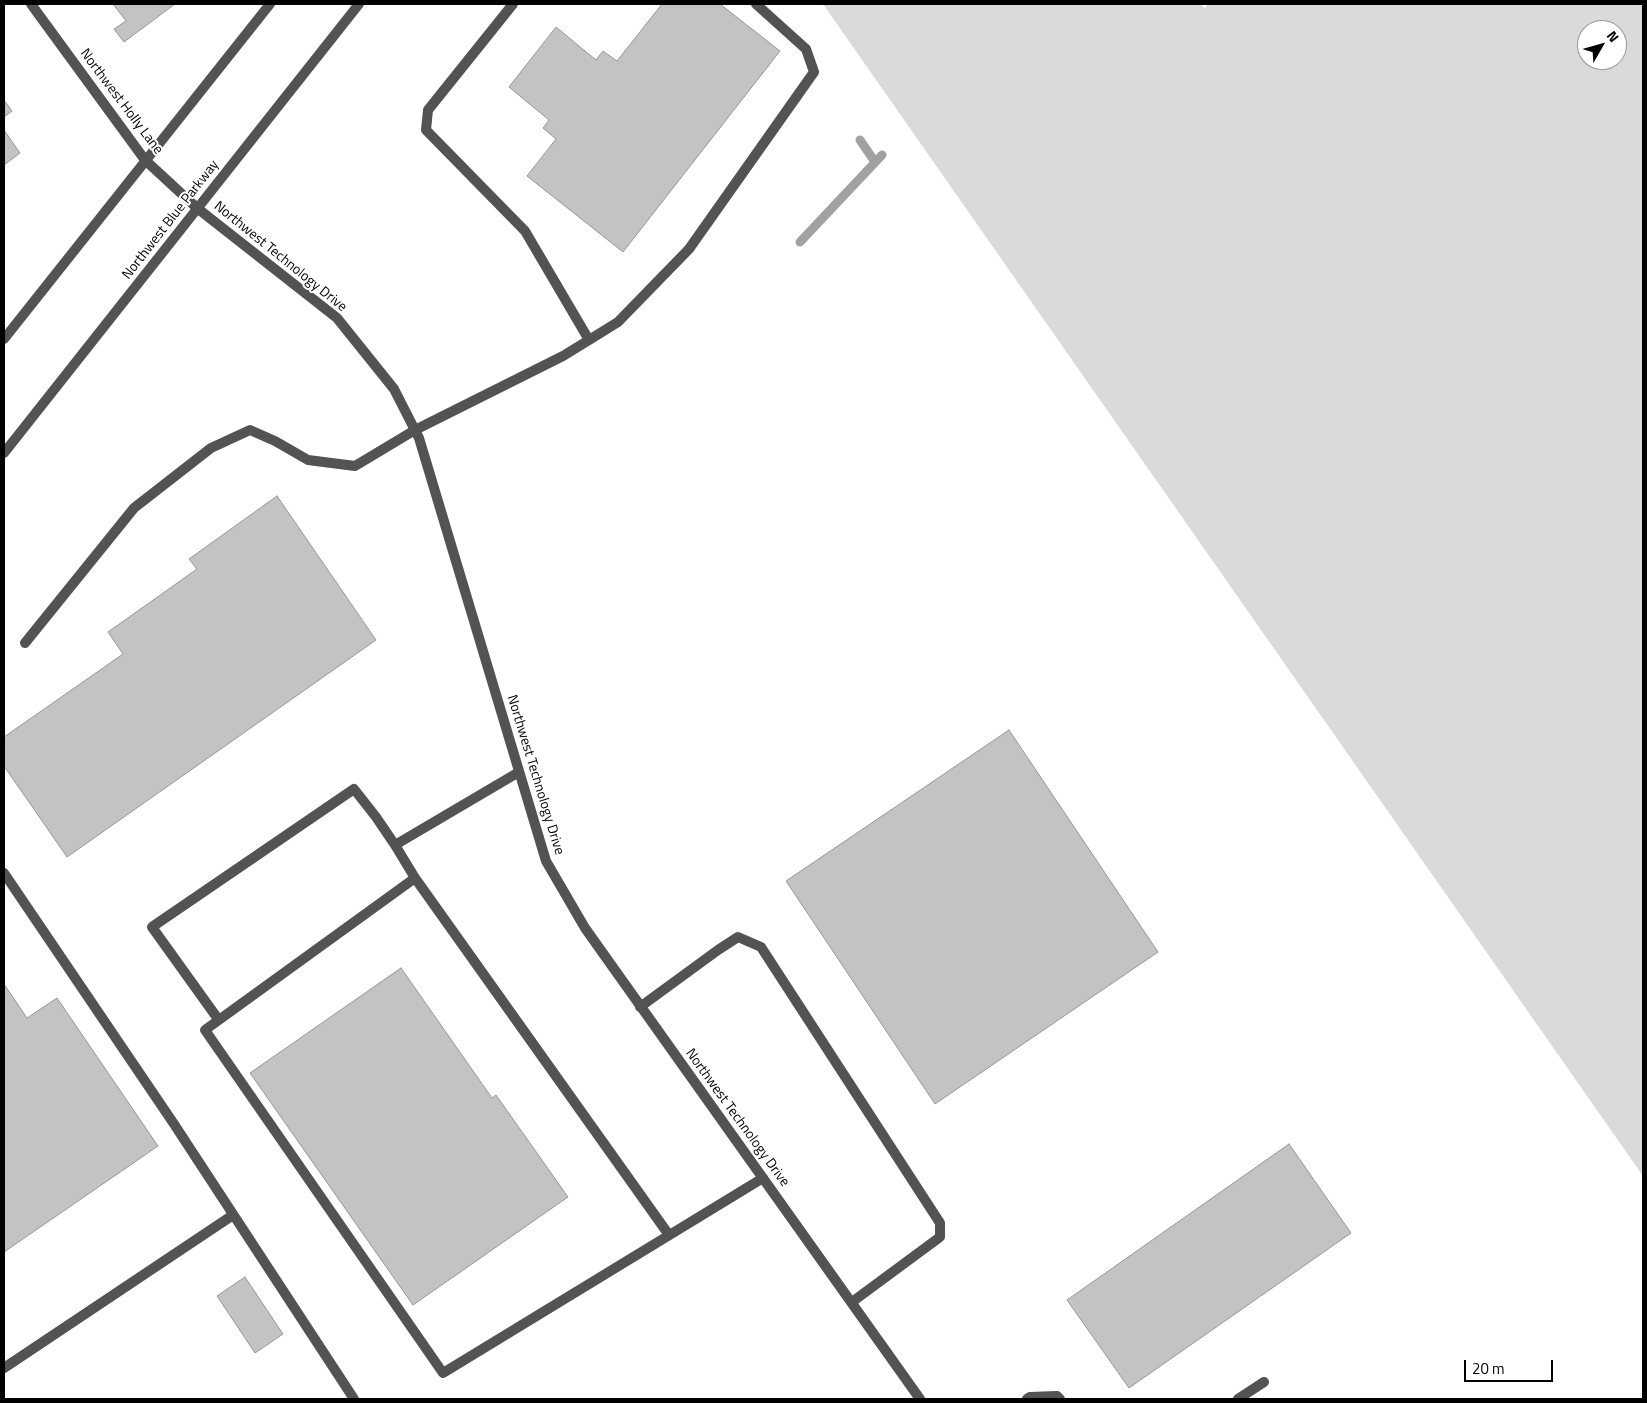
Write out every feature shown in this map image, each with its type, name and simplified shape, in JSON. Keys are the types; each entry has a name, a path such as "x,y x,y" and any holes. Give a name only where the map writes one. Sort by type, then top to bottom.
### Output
{"street":[{"name":"Northwest Holly Lane","path":"31,4 145,160 197,208"},
{"path":"4,338 270,4"},
{"name":"Northwest Blue Parkway","path":"4,453 359,4"},
{"path":"513,4 428,110 426,130 526,231 589,340"},
{"path":"25,643 134,508 211,448 250,430 275,441 308,460 354,466 415,430 563,356 618,322 689,249 814,72 806,49 756,4"},
{"name":"Northwest Technology Drive","path":"197,208 337,318 394,389 419,438 546,860 585,928 920,1399"},
{"path":"395,846 519,772"},
{"path":"218,1019 152,927 354,789 376,817 415,878 669,1235"},
{"path":"4,873 233,1214 354,1399"},
{"path":"415,878 205,1030 443,1373 763,1178"},
{"path":"640,1006 738,937 760,947 940,1223 940,1237 852,1302"},
{"path":"4,1368 233,1214"},
{"path":"1238,1399 1264,1382"},
{"path":"1027,1399 1030,1397 1057,1396 1060,1399"}],"shaded area":[{"path":"823,4 1199,4 1205,8 1208,4 1643,4 1643,1176"}],"building":[{"path":"113,4 175,4 124,42 114,29 126,21"},
{"path":"662,4 720,4 780,51 623,252 527,176 556,139 543,128 549,120 509,87 556,27 596,60 603,51 617,61"},
{"path":"4,100 12,111 4,117"},
{"path":"4,130 20,153 4,165"},
{"path":"277,496 376,640 67,857 4,766 4,737 123,654 108,632 197,569 189,559"},
{"path":"1009,730 1158,952 935,1104 786,881"},
{"path":"401,968 492,1098 496,1095 568,1197 413,1305 250,1073"},
{"path":"4,984 27,1018 57,998 158,1146 4,1252"},
{"path":"1289,1144 1351,1233 1129,1388 1067,1300"},
{"path":"245,1277 283,1334 255,1353 217,1296"}],"waterway":[{"path":"860,140 875,162"},
{"path":"800,242 882,155"}]}
